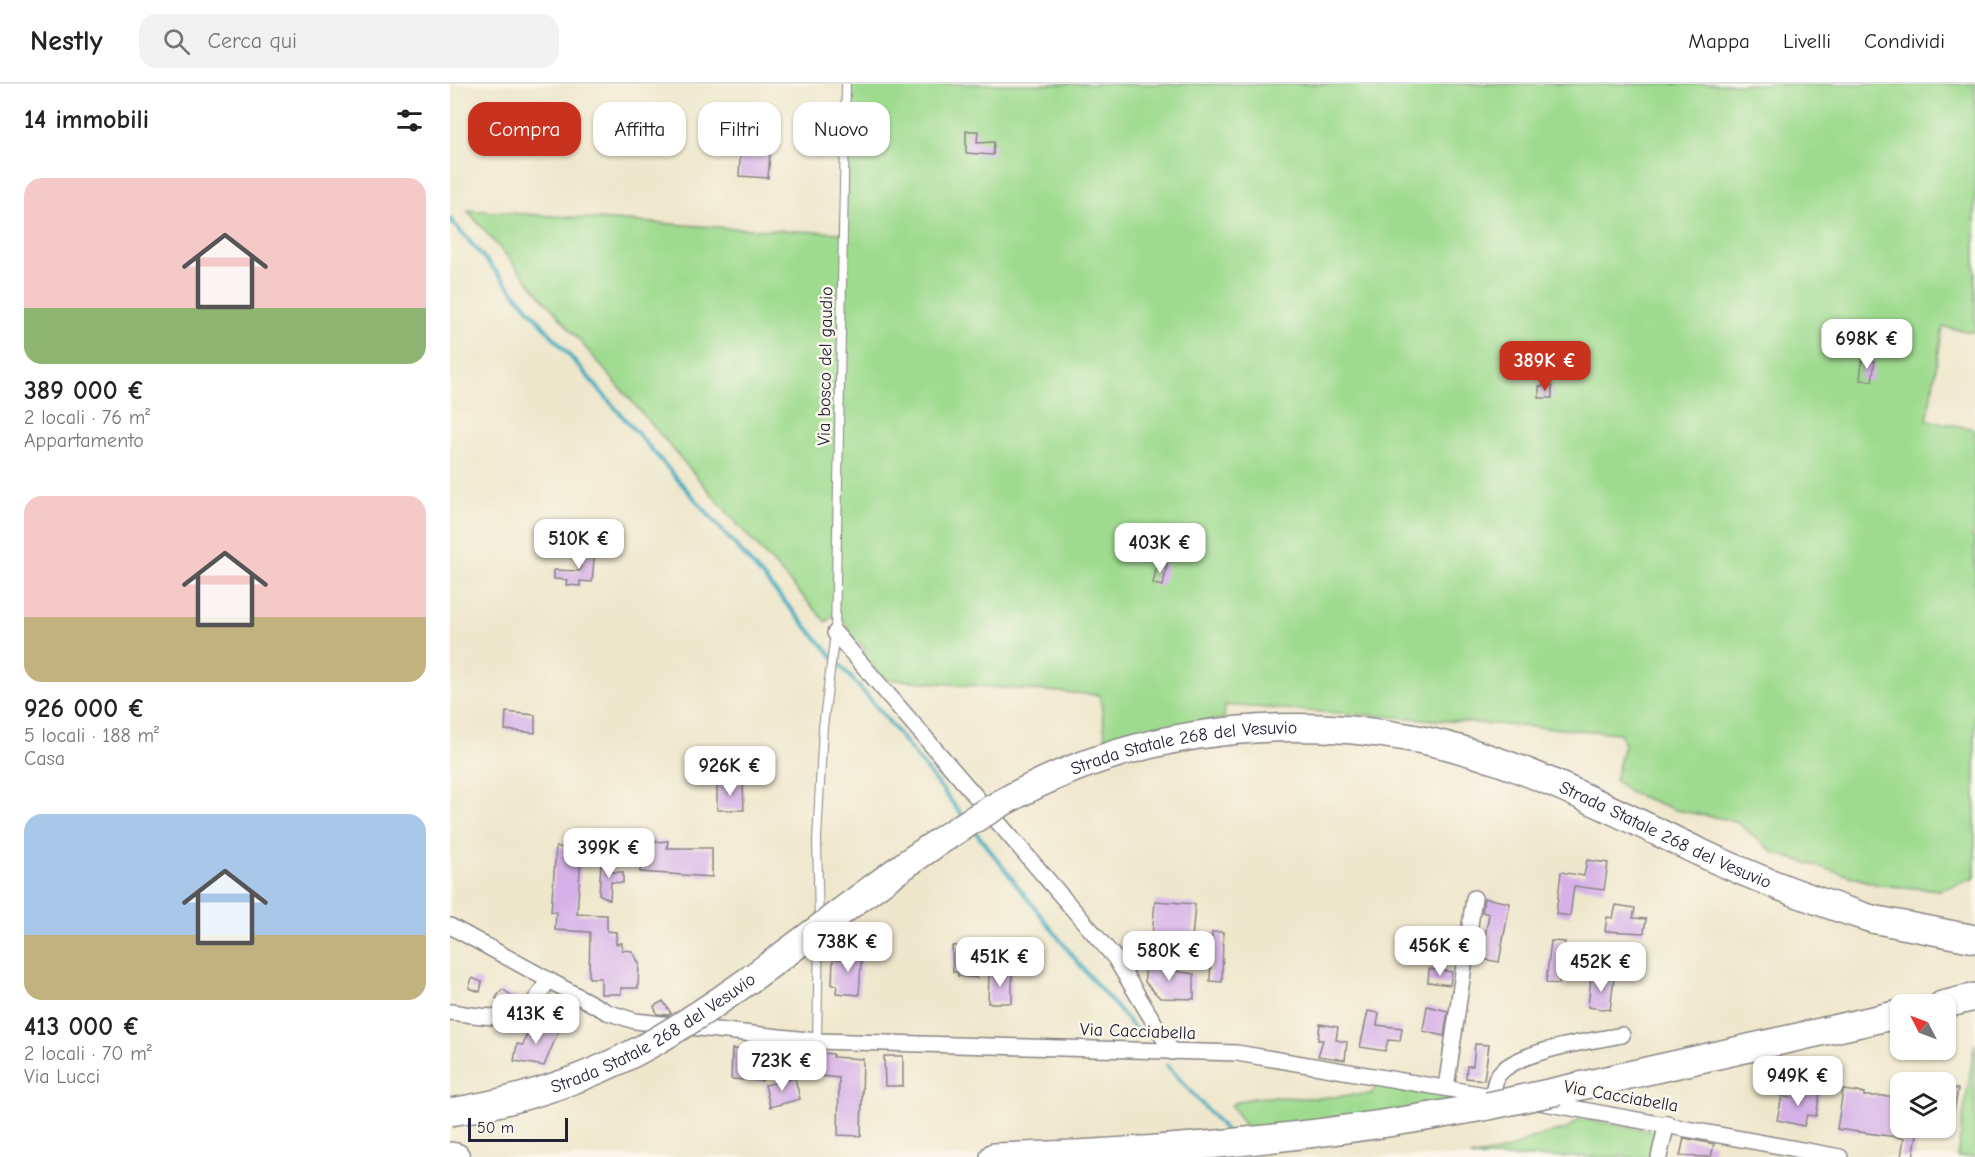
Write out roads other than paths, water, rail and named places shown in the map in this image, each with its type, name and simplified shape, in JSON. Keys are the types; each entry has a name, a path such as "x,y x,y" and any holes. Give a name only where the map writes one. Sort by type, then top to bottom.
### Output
{"highway":[{"name":"Strada Statale 268 del Vesuvio","path":"450,1112 485,1106 545,1090 603,1068 654,1042 754,975 946,837 1000,804 1055,776 1104,758 1164,741 1225,730 1287,726 1349,728 1411,737 1471,752 1538,777 1755,878 1813,901 1872,919 1927,932 1975,939"},
{"path":"1956,1002 1975,998"},
{"path":"994,1157 1137,1153 1259,1142 1410,1120 1490,1101 1558,1091 1890,1016"},
{"path":"450,1156 456,1157"}],"street":[{"path":"833,641 1114,958 1172,1052"},
{"path":"1446,1088 1474,898"},
{"name":"Via Cacciabella","path":"450,926 607,1012 635,1021 817,1041 1237,1053 1446,1088 1490,1101 1667,1123 1840,1157"},
{"path":"450,1012 500,1017 519,1014 525,1011 548,980"},
{"path":"1490,1101 1496,1080 1511,1065 1548,1050 1622,1035"},
{"path":"1659,1157 1667,1123"}],"lane":[{"name":"Via bosco del gaudio","path":"817,1041 820,882 817,840 823,727 833,641 846,84"}],"waterway":[{"path":"450,219 882,713 962,815"},
{"path":"974,830 1079,964 1142,1037"},
{"path":"1167,1065 1228,1133"}]}
